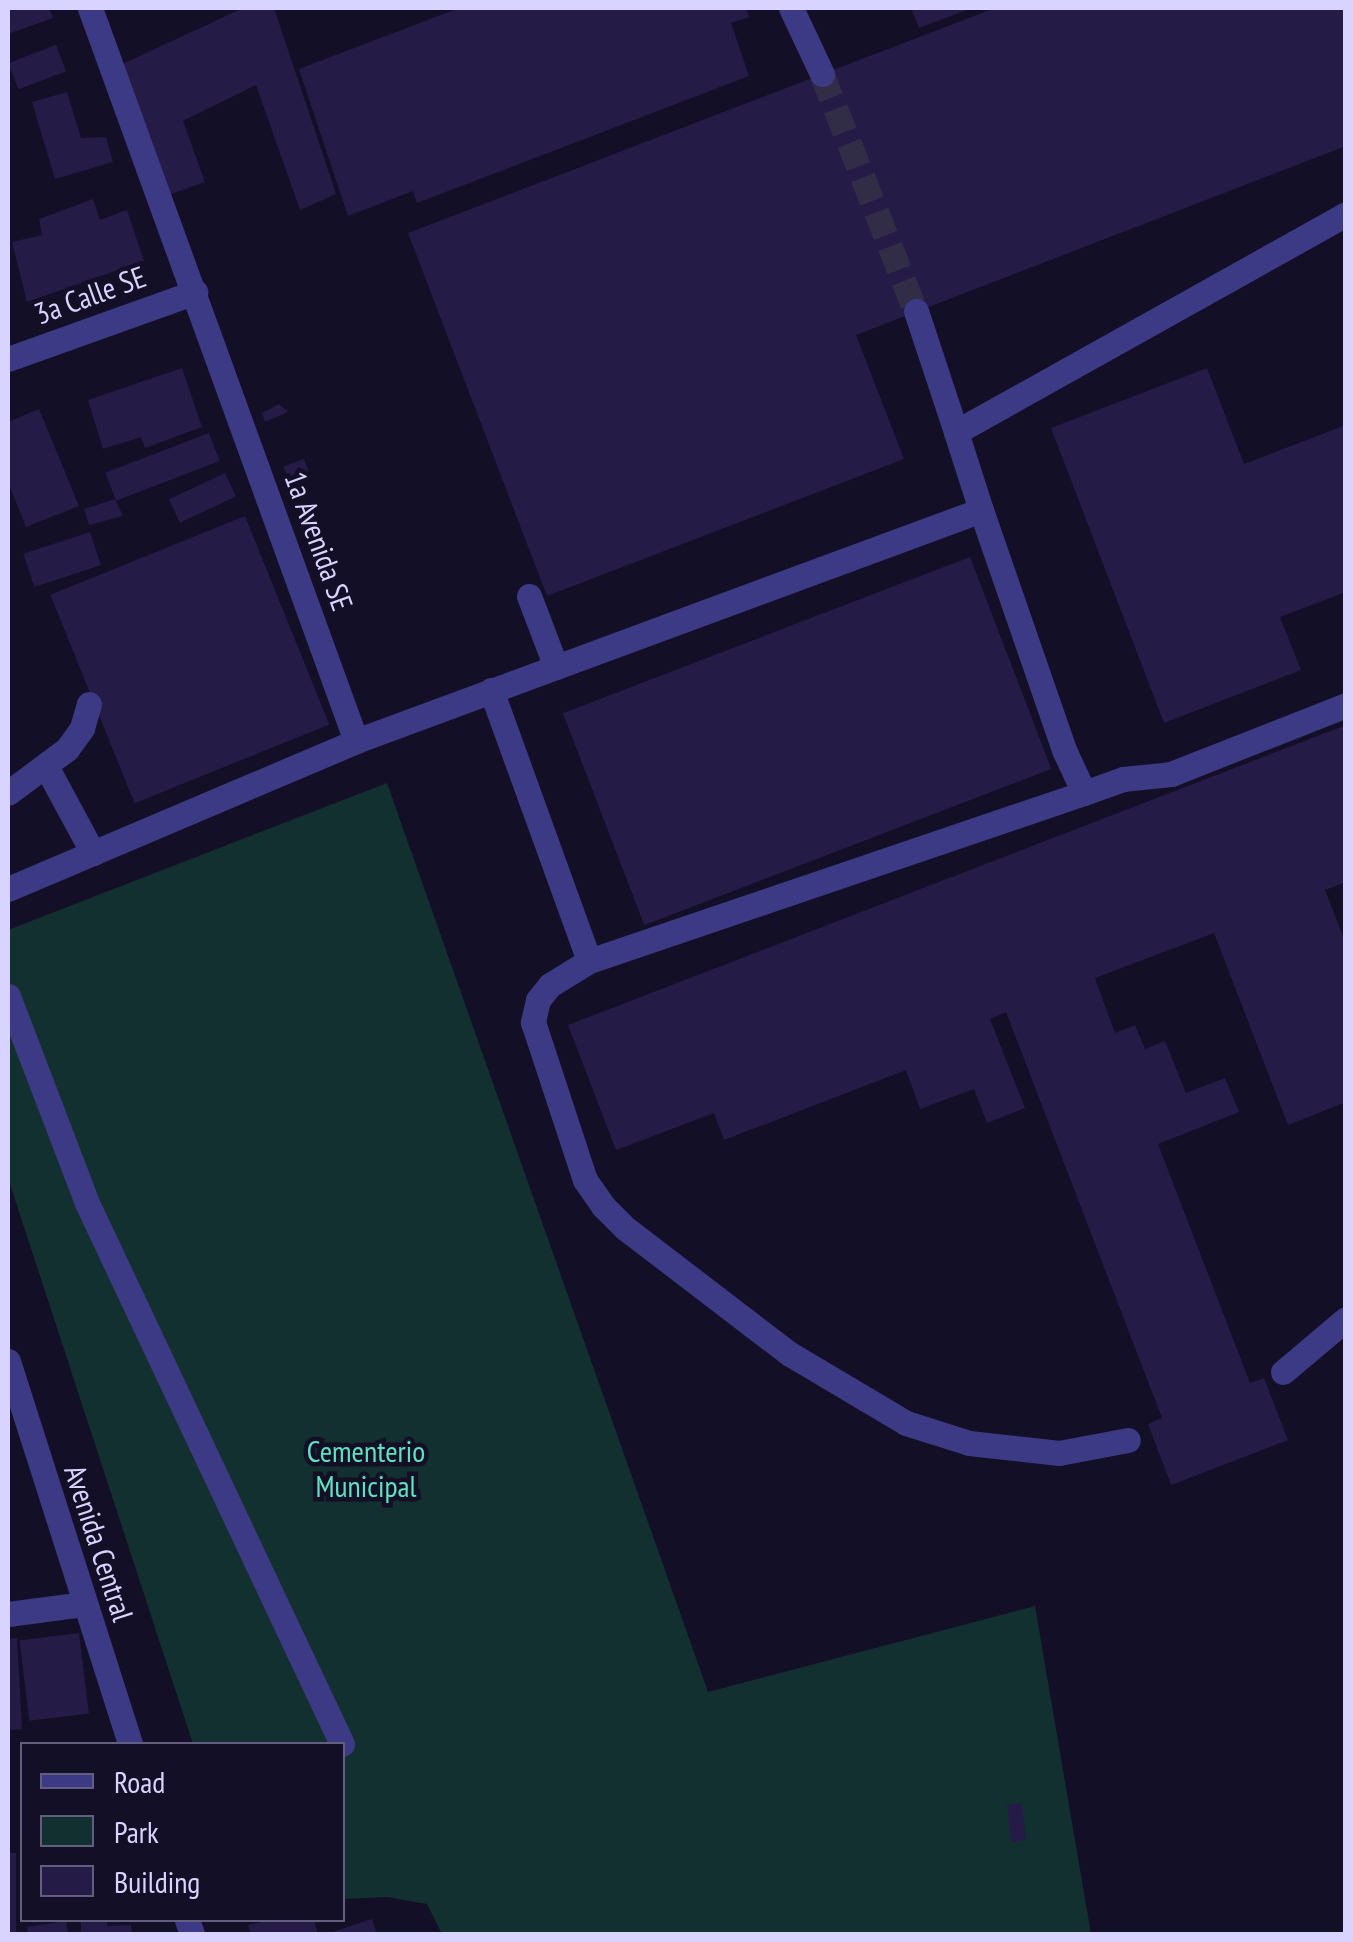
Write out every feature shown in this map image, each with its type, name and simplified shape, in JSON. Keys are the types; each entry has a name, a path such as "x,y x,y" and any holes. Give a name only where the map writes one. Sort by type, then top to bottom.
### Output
{"street":[{"name":"1a Avenida SE","path":"90,8 356,741"},
{"path":"791,8 822,74"},
{"path":"956,432 1346,214"},
{"name":"3a Calle SE","path":"8,360 194,292"},
{"path":"916,311 980,510 1065,752 1084,793"},
{"path":"8,889 356,741 980,510"},
{"path":"529,596 556,667"},
{"path":"491,690 589,961"},
{"path":"8,792 48,768 77,738 89,704"},
{"path":"1128,1440 1060,1454 1015,1452 906,1424 790,1354 625,1228 584,1180 533,1022 538,1000 550,986 589,961 1122,779 1171,774 1346,706"},
{"path":"48,768 93,853"},
{"path":"8,996 87,1203 341,1742"},
{"path":"1283,1372 1346,1319"},
{"name":"Avenida Central","path":"8,1361 129,1742"},
{"path":"8,1614 84,1604"}],"green space":[{"name":"Cementerio Municipal","path":"387,783 708,1692 1035,1606 1091,1934 442,1934 427,1904 387,1897 345,1899 345,1742 192,1742 8,1178 8,930"}],"building":[{"path":"8,8 49,8 53,18 8,34"},
{"path":"243,8 274,8 336,194 300,210 256,85 183,121 205,182 165,196 116,67"},
{"path":"459,8 746,8 749,17 731,23 749,76 417,203 413,191 348,216 299,69"},
{"path":"911,8 972,8 919,28"},
{"path":"995,8 1346,8 1346,146 856,335 904,459 547,596 408,233"},
{"path":"56,45 66,71 18,89 8,63"},
{"path":"67,92 81,138 106,137 113,162 55,179 32,102"},
{"path":"93,199 100,220 127,210 144,261 27,302 12,242 42,235 39,219"},
{"path":"182,368 202,427 145,448 141,437 103,449 88,400"},
{"path":"1207,368 1244,464 1346,425 1346,592 1280,617 1301,670 1164,723 1051,428"},
{"path":"279,404 288,412 265,422 262,413"},
{"path":"39,409 79,506 26,527 8,482 8,422"},
{"path":"209,433 220,461 116,501 105,473"},
{"path":"304,459 311,478 290,485 283,467"},
{"path":"225,473 236,497 180,523 169,499"},
{"path":"115,499 123,516 89,525 84,509"},
{"path":"245,516 329,725 135,803 50,595"},
{"path":"90,532 101,565 34,587 23,554"},
{"path":"329,549 332,557 312,565 308,557"},
{"path":"970,557 1051,769 644,925 563,713"},
{"path":"1346,725 1346,882 1325,890 1346,944 1346,1102 1288,1125 1214,933 1095,978 1115,1033 1135,1025 1145,1049 1165,1041 1186,1093 1225,1078 1239,1112 1158,1144 1250,1383 1264,1378 1288,1440 1171,1485 1148,1424 1162,1418 1006,1012 990,1019 1025,1108 987,1123 974,1089 920,1109 906,1070 724,1140 714,1113 616,1150 568,1025"},
{"path":"79,1633 89,1713 29,1721 19,1640"},
{"path":"17,1638 22,1729 8,1730 8,1639"},
{"path":"1022,1803 1026,1841 1011,1842 1007,1805"},
{"path":"8,1853 16,1853 16,1934 8,1934"},
{"path":"372,1919 377,1934 326,1934"},
{"path":"66,1922 68,1934 28,1934 27,1927"},
{"path":"81,1922 107,1922 107,1926 131,1925 132,1934 81,1934"},
{"path":"315,1922 318,1934 251,1934 248,1925"}],"tunnel":[{"path":"822,74 916,311"}]}
